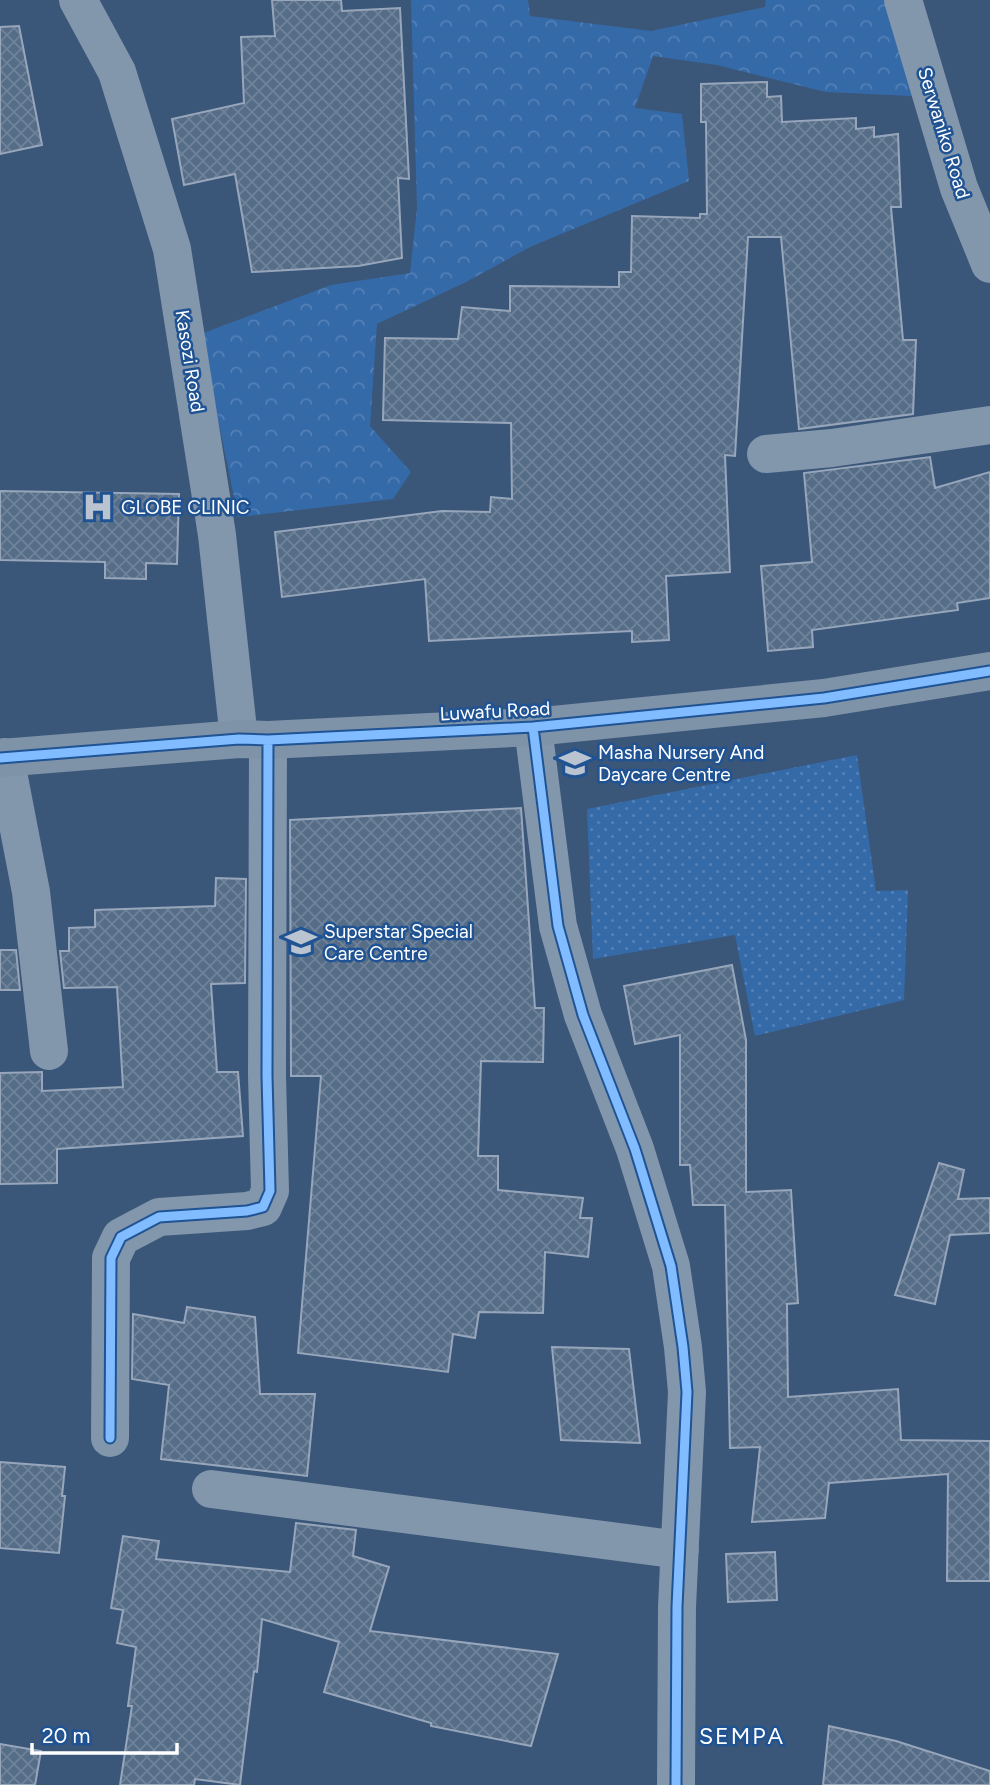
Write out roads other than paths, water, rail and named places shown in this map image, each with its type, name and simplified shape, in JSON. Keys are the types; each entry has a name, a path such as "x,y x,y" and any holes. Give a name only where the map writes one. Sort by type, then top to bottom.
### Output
{"street":[{"name":"Kasozi Road","path":"78,0 117,72 172,249 217,535 253,740 270,1191 262,1206 247,1211 159,1217 121,1237 111,1258 110,1438"},
{"name":"Serwaniko Road","path":"903,0 959,188 990,264"},
{"path":"766,454 832,448 990,425"},
{"name":"Luwafu Road","path":"3,757 253,740 533,727 824,698 990,671"},
{"path":"533,727 558,926 583,1015 635,1149 671,1266 683,1347 687,1392 680,1550 676,1785"},
{"path":"3,757 30,892 49,1051"},
{"path":"211,1489 680,1550"}],"place":[{"name":"GLOBE CLINIC","path":"98,507"},
{"name":"Masha Nursery And Daycare Centre","path":"575,763"},
{"name":"Superstar Special Care Centre","path":"301,942"}],"district":[{"name":"SEMPA","path":"742,1736"}]}
